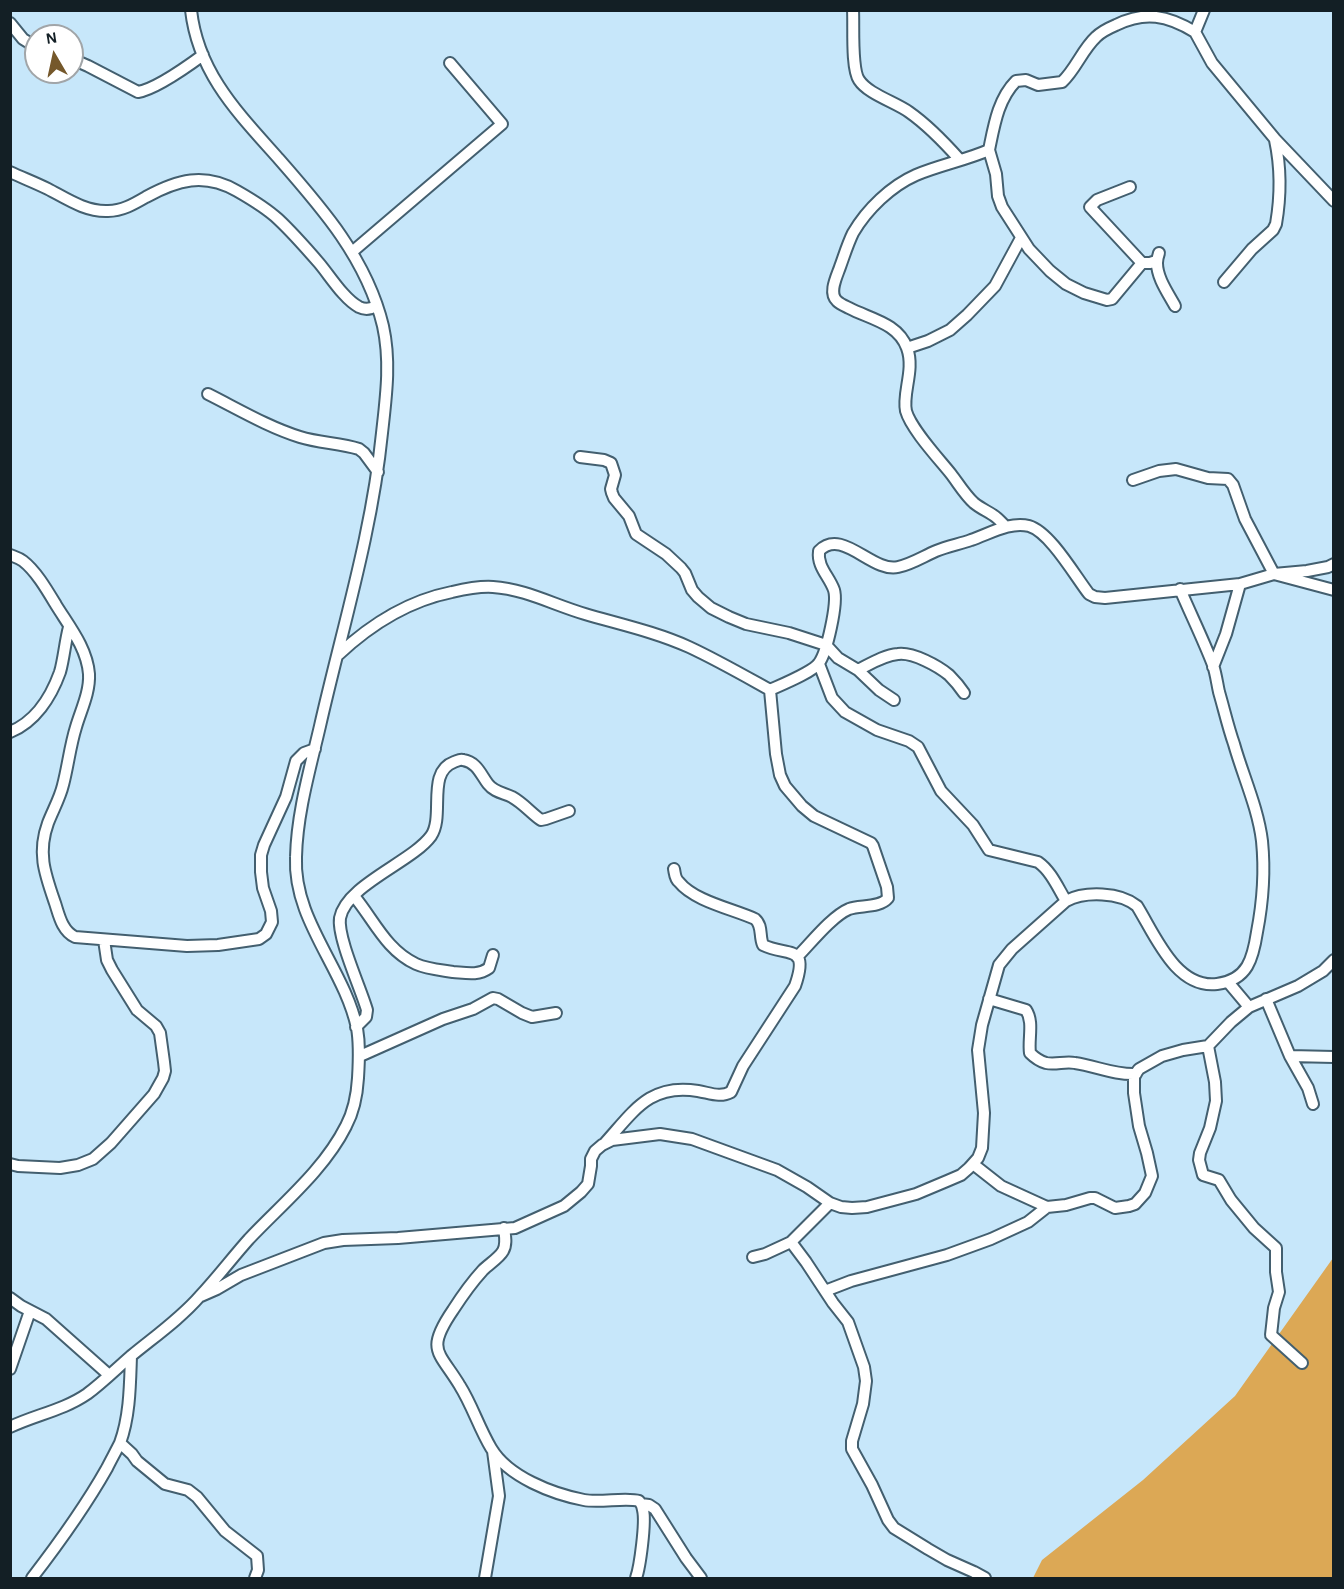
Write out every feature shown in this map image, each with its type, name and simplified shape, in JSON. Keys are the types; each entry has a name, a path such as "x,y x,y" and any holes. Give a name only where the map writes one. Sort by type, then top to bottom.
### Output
{"street":[{"path":"10,1427 84,1396 201,1296 248,1241 319,1166 345,1127 354,1108 357,1086 360,1056 356,1027 351,1008 304,909 295,867 296,841 300,814 349,609 378,472 388,378 387,350 382,322 372,292 352,252 334,225 227,100 210,72 203,55 195,34 191,10"},
{"path":"854,10 854,66 858,79 867,88 908,111 933,130 960,160"},
{"path":"1195,32 1204,10"},
{"path":"1175,306 1165,288 1157,257 1150,263 1142,263 1114,297 1107,300 1084,293 1066,284 1050,271 1021,238 998,196 989,150 997,115 1006,93 1016,81 1026,80 1038,85 1062,82 1076,67 1095,38 1130,18 1160,17 1179,22 1195,32 1212,63 1275,140 1334,201"},
{"path":"10,23 24,40"},
{"path":"84,64 134,92 138,92 145,91 203,55"},
{"path":"352,252 502,124 450,63"},
{"path":"1224,282 1276,224 1280,174 1275,140"},
{"path":"989,150 914,176 893,188 879,201 864,217 853,234 834,284 833,295 838,303 883,322 900,336 907,348 909,362 906,409 909,418 930,449 972,501 1006,527"},
{"path":"10,172 71,202 108,211 123,209 163,188 182,181 215,183 234,189 277,218 357,306 362,309 376,306"},
{"path":"1130,187 1097,200 1090,207 1142,263"},
{"path":"907,348 950,330 967,315 995,286 1021,238"},
{"path":"208,394 273,427 297,436 359,449 378,472"},
{"path":"580,457 611,463 615,475 612,493 629,516 636,534 666,554 681,568 692,590 711,608 746,624 789,633 826,645 838,658 858,670 879,690 894,700"},
{"path":"1133,480 1176,469 1208,478 1228,479 1233,485 1245,519 1274,574 1334,590"},
{"path":"770,690 819,664 826,645 835,598 833,588 819,560 819,551 822,547 834,543 887,568 913,562 951,545 1006,527 1026,526 1035,528 1050,541 1089,594 1105,598 1240,584 1274,574 1307,571 1334,564"},
{"path":"10,555 22,560 31,569 79,641 87,660 89,675 87,693 75,729 63,787 56,808 48,822 43,841 43,862 48,881 65,930 69,934 75,937 104,940 187,946 259,939 266,934 272,922 271,911 263,888 261,855 286,797 296,761 304,753 315,749"},
{"path":"1213,667 1226,634 1240,584"},
{"path":"337,656 379,621 405,606 445,593 494,587 530,595 688,646 770,690"},
{"path":"603,1145 612,1140 660,1134 692,1139 777,1170 830,1203 841,1207 867,1207 916,1194 961,1175 978,1158 984,1136 984,1113 978,1050 980,1032 999,965 1005,956 1066,901 1088,895 1131,901 1137,906 1173,963 1182,973 1200,983 1214,984 1236,978 1250,964 1255,945 1264,888 1262,840 1213,667 1180,590"},
{"path":"10,732 33,718 50,694 60,673 69,627"},
{"path":"858,670 895,654 906,654 927,661 948,673 964,693"},
{"path":"819,664 831,698 845,712 877,730 909,741 918,747 941,791 973,825 989,850 1034,860 1042,864 1066,901"},
{"path":"770,690 776,754 782,780 797,800 814,816 871,843 885,881 888,898 884,902 849,909 838,915 797,957"},
{"path":"356,1027 366,1017 367,1010 343,937 340,918 345,907 371,880 418,849 429,838 435,826 442,770 450,763 463,760 475,766 482,772 492,788 515,799 541,820 569,811"},
{"path":"201,1296 242,1275 324,1243 515,1228 564,1206 581,1192 588,1184 591,1159 596,1151 637,1107 649,1098 664,1091 678,1089 723,1095 730,1092 743,1066 795,986 800,967 797,957 790,951 763,945 760,927 755,919 707,902 678,882 674,869"},
{"path":"354,896 392,947 406,959 418,965 477,974 489,968 493,955"},
{"path":"10,1164 60,1168 78,1166 93,1159 107,1148 154,1094 163,1078 165,1071 160,1033 156,1026 137,1010 112,970 107,960 104,940"},
{"path":"973,1164 1001,1186 1047,1207 1066,1205 1090,1198 1095,1198 1114,1208 1135,1204 1145,1193 1152,1176 1139,1126 1134,1093 1134,1080 1139,1069 1162,1056 1208,1046 1249,1007 1298,986 1323,971 1334,960"},
{"path":"1228,982 1249,1007"},
{"path":"360,1056 493,999 498,999 532,1017 556,1013"},
{"path":"989,999 1026,1010 1030,1019 1030,1053 1038,1060 1053,1064 1076,1063 1118,1074 1136,1074"},
{"path":"1266,999 1290,1056 1308,1088 1313,1104"},
{"path":"1208,1046 1217,1092 1214,1114 1199,1157 1203,1173 1205,1176 1220,1181 1231,1200 1254,1228 1276,1248 1279,1292 1274,1308 1271,1335 1302,1363"},
{"path":"1290,1056 1334,1057"},
{"path":"753,1257 791,1242 830,1203"},
{"path":"825,1291 840,1284 947,1255 991,1239 1028,1222 1047,1207"},
{"path":"485,1578 499,1496 492,1451 462,1389 439,1355 437,1344 441,1329 459,1301 477,1277 505,1248 504,1228"},
{"path":"791,1242 848,1323 864,1367 866,1381 863,1404 852,1440 852,1449 888,1520 894,1528 928,1549 985,1578"},
{"path":"10,1298 46,1319 109,1375"},
{"path":"10,1369 30,1311"},
{"path":"32,1578 69,1530 120,1443 129,1396 131,1356"},
{"path":"120,1443 137,1461 165,1484 188,1490 197,1497 225,1531 256,1556 258,1570 255,1578"},
{"path":"492,1451 520,1475 556,1493 591,1501 636,1500 641,1504 649,1505 655,1509 701,1578"},
{"path":"636,1578 641,1559 644,1517 641,1504"}],"shaded area":[{"path":"1333,1258 1333,1578 1033,1578 1042,1560 1143,1480 1235,1396"}]}
